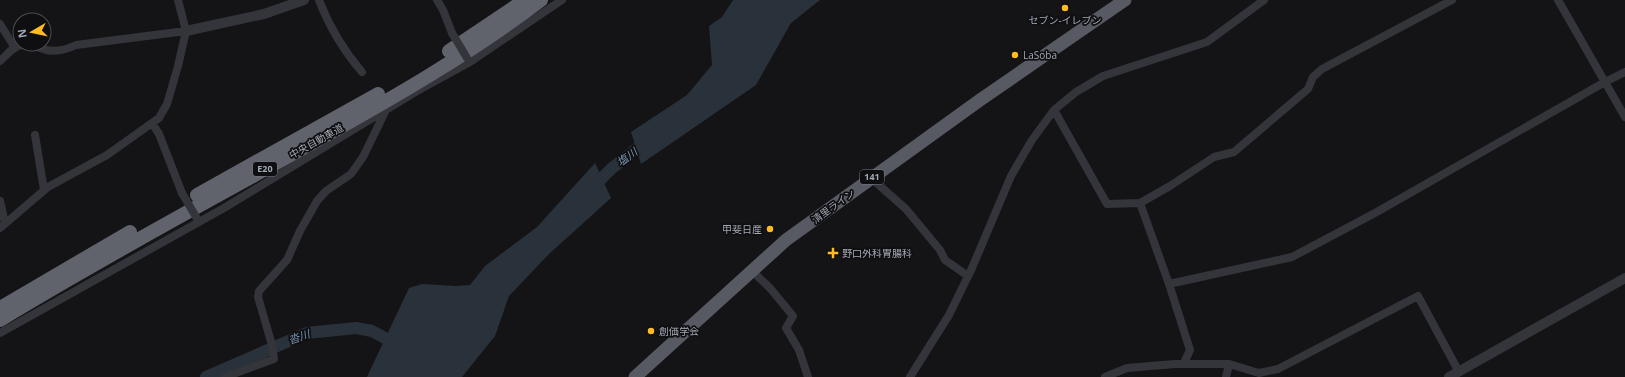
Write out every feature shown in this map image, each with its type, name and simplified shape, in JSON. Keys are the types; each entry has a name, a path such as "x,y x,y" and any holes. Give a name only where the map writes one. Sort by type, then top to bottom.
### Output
{"highway":[{"name":"中央自動車道","path":"0,308 82,259 412,75 525,0"},
{"name":"中央自動車道","path":"0,320 145,235 280,161 404,90 481,42 542,0"},
{"name":"清里ライン","path":"635,377 786,240 870,178 1125,0"}],"street":[{"path":"3,226 44,190 107,155 159,118 167,104 186,31 178,0"},
{"path":"52,50 67,49 76,45 186,31 264,14 304,0"},
{"path":"319,0 325,15 346,52 362,72"},
{"path":"437,0 444,10 452,33 468,60"},
{"path":"0,333 199,222 386,111 562,0"},
{"path":"910,377 949,315 968,276 1011,176 1032,140 1054,110 1076,92 1103,76 1207,42 1264,0"},
{"path":"1054,110 1068,138 1107,204 1140,203 1170,186 1214,157 1234,152 1308,88 1313,78 1322,68 1452,0"},
{"path":"1558,0 1625,117"},
{"path":"0,24 12,43"},
{"path":"0,61 12,51"},
{"path":"1169,284 1292,258 1625,72"},
{"path":"225,377 274,359 272,345 258,297 259,292 287,260 317,201 326,191 351,174 363,157 386,111"},
{"path":"152,123 159,134 182,193 199,222"},
{"path":"35,135 44,190"},
{"path":"870,178 906,209 940,250 945,260 968,276"},
{"path":"0,201 3,226"},
{"path":"1140,203 1169,284 1190,350 1184,363"},
{"path":"752,271 770,288 793,316 786,328 799,350 808,377"},
{"path":"1450,377 1625,278"},
{"path":"1105,377 1127,368 1184,363 1229,364 1259,373 1278,368 1418,296 1459,372"},
{"path":"1226,377 1229,364"}],"shaded area":[{"path":"733,0 820,0 791,23 756,85 641,164 631,132 687,95 712,65 709,26 722,17"},
{"path":"595,163 611,198 549,254 509,296 495,336 462,377 367,377 409,288 422,284 455,286 470,285 485,266 537,227"}],"waterway":[{"name":"塩川","path":"591,189 611,169 648,140"},
{"name":"沓川","path":"206,377 307,333 356,328 372,331 396,344"}],"place":[{"name":"セブン-イレブン","path":"1065,8"},
{"name":"LaSoba","path":"1015,55"},
{"name":"甲斐日産","path":"770,229"},
{"name":"野口外科胃腸科","path":"833,253"},
{"name":"創価学会","path":"651,331"}]}
